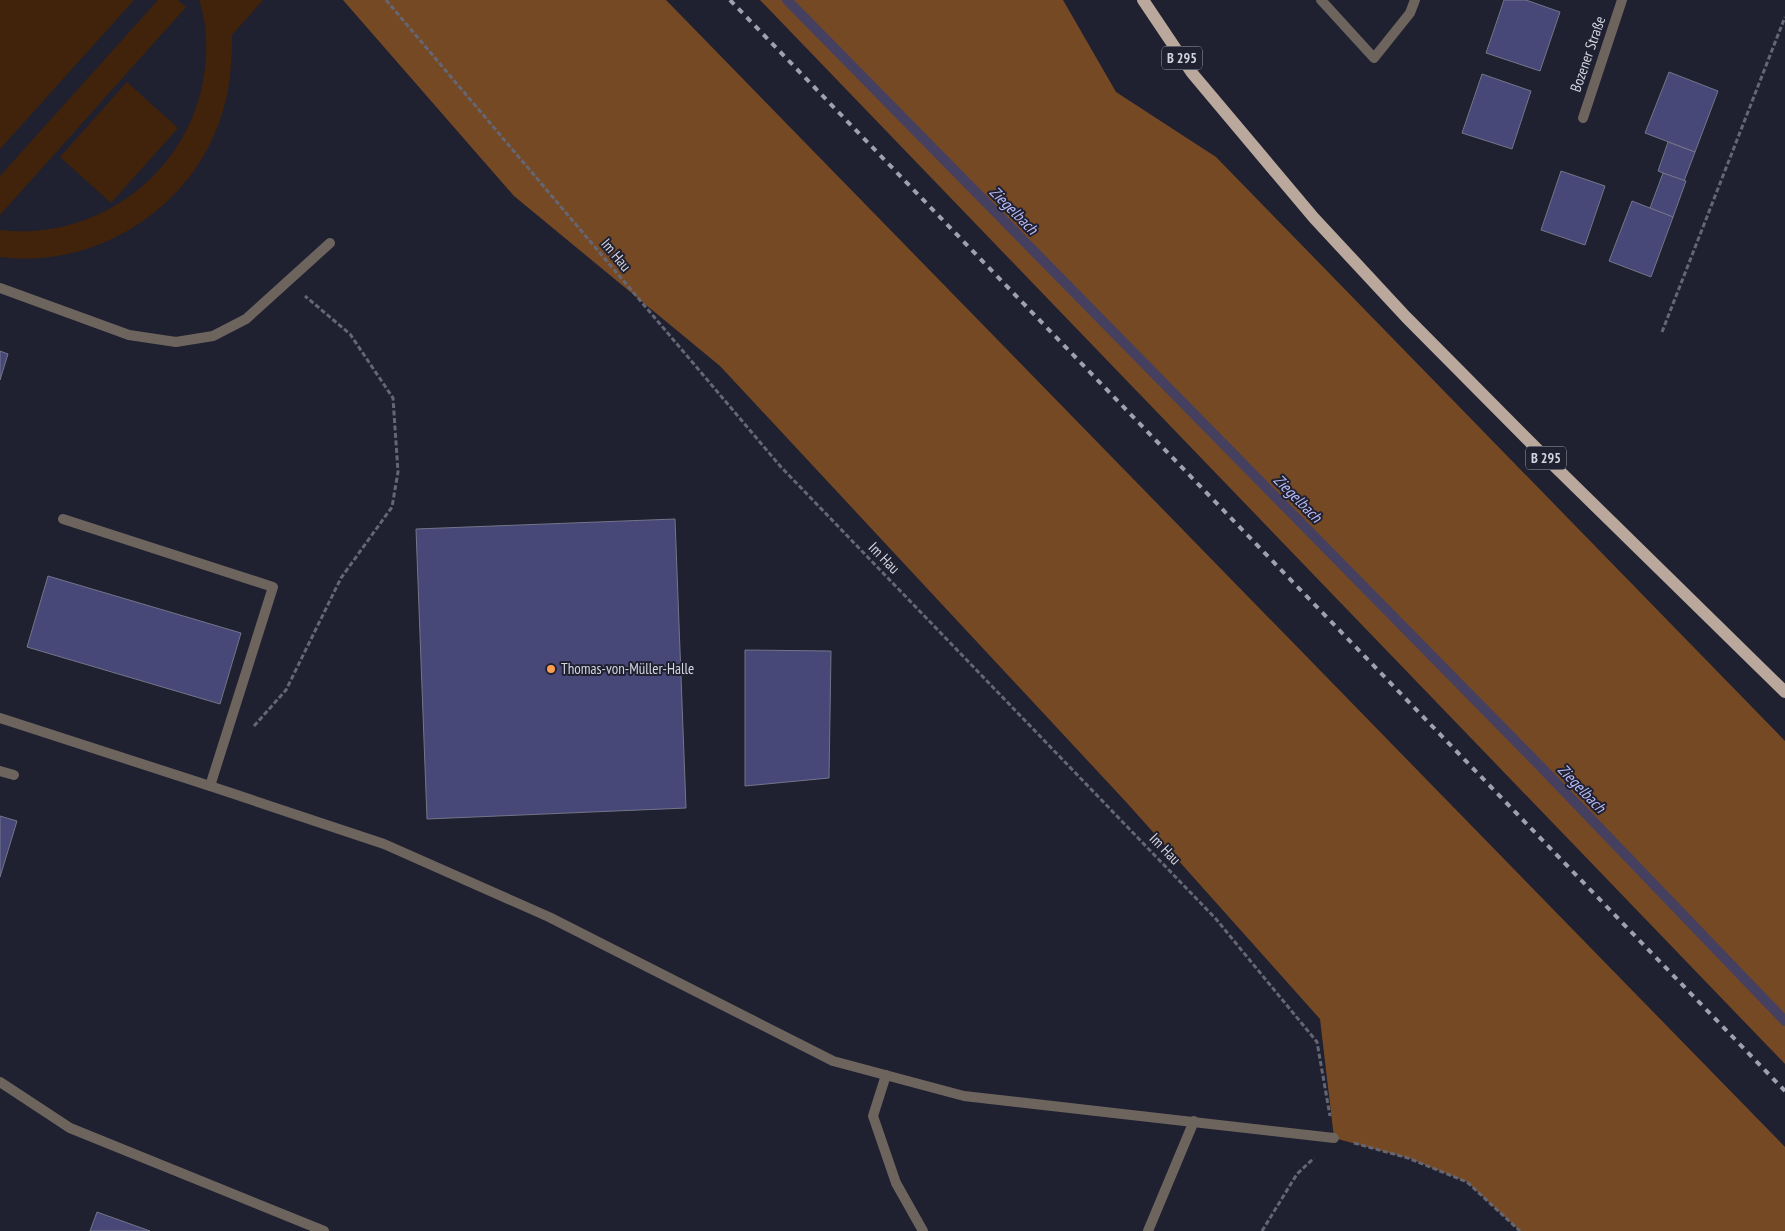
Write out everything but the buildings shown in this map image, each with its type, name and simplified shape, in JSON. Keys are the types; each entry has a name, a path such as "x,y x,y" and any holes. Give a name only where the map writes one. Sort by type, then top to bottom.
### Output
{"main road":[{"name":"B 295","path":"1143,0 1192,73 1314,218 1406,317 1522,434 1785,692"}],"street":[{"path":"1321,0 1374,58 1410,13 1415,0"},
{"name":"Bozener Straße","path":"1583,118 1622,0"},
{"path":"0,288 129,335 176,342 213,336 246,319 330,243"},
{"path":"63,519 273,587 210,786"},
{"path":"0,718 384,844 549,918 833,1061 964,1096 1334,1138"},
{"path":"0,772 14,775"},
{"path":"886,1075 873,1116 896,1182 923,1231"},
{"path":"0,1082 70,1128 324,1231"},
{"path":"1148,1231 1194,1122"}],"path":[{"name":"Im Hau","path":"386,0 781,467 1216,919 1317,1042 1334,1138"},
{"path":"1662,332 1785,17"},
{"path":"219,756 253,726 286,690 341,578 392,507 398,472 393,398 350,334 288,281"},
{"path":"1262,1231 1297,1174 1334,1138 1408,1158 1467,1182 1520,1231"}],"shaded area":[{"path":"0,0 134,0 0,149"},
{"path":"158,0 178,0 186,7 0,215 0,176"},
{"path":"199,0 263,0 232,35 231,71 224,107 211,142 192,173 168,201 140,223 108,241 74,253 37,258 0,257 0,230 36,231 71,224 104,212 134,193 159,170 180,142 195,110 204,75 206,37 204,18"},
{"path":"343,0 666,0 1785,1147 1785,1231 1520,1231 1467,1182 1408,1158 1334,1138 1320,1019 1127,803 720,366 514,196"},
{"path":"760,0 1063,0 1116,92 1216,157 1785,741 1785,1064"},
{"path":"127,82 178,128 111,203 60,157"}],"waterway":[{"name":"Ziegelbach","path":"787,0 1542,768 1785,1021"}],"railway":[{"path":"730,0 1785,1091"}],"place":[{"name":"Thomas-von-Müller-Halle","path":"551,669"}]}
